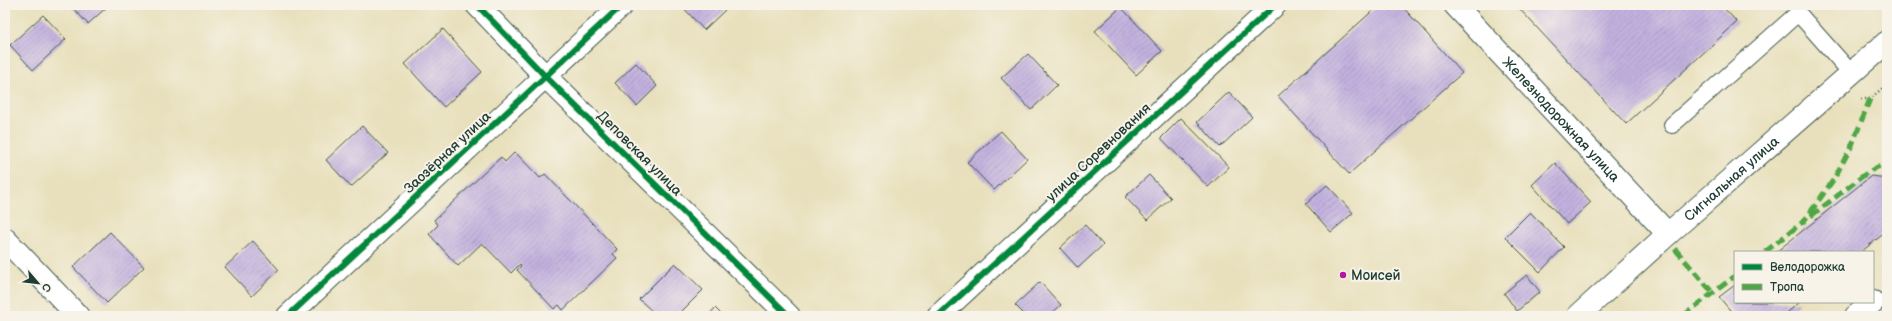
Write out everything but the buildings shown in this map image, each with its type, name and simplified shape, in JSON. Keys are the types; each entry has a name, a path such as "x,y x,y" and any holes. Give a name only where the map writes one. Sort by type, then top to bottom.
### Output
{"street":[{"name":"Деповская улица","path":"477,5 546,77 789,316"},
{"name":"Заозёрная улица","path":"288,316 622,5"},
{"name":"улица Соревнования","path":"938,316 1275,5"},
{"name":"Железнодорожная улица","path":"1455,5 1668,234"},
{"name":"Сигнальная улица","path":"1578,316 1668,234 1887,42"},
{"path":"5,239 78,316"},
{"path":"1874,301 1887,290"},
{"path":"1856,316 1872,303"}],"lane":[{"path":"1672,125 1798,14 1852,74"}],"marked path":[{"path":"1766,251 1804,221 1834,179 1852,145 1870,99"},
{"path":"1811,216 1868,172 1887,162"},
{"path":"1675,249 1713,293"},
{"path":"1683,316 1734,277"}],"cycle path":[{"path":"477,5 546,77 789,316"},
{"path":"288,316 622,5"},
{"path":"938,316 1275,5"}],"place":[{"name":"Моисей","path":"1343,275"}]}
